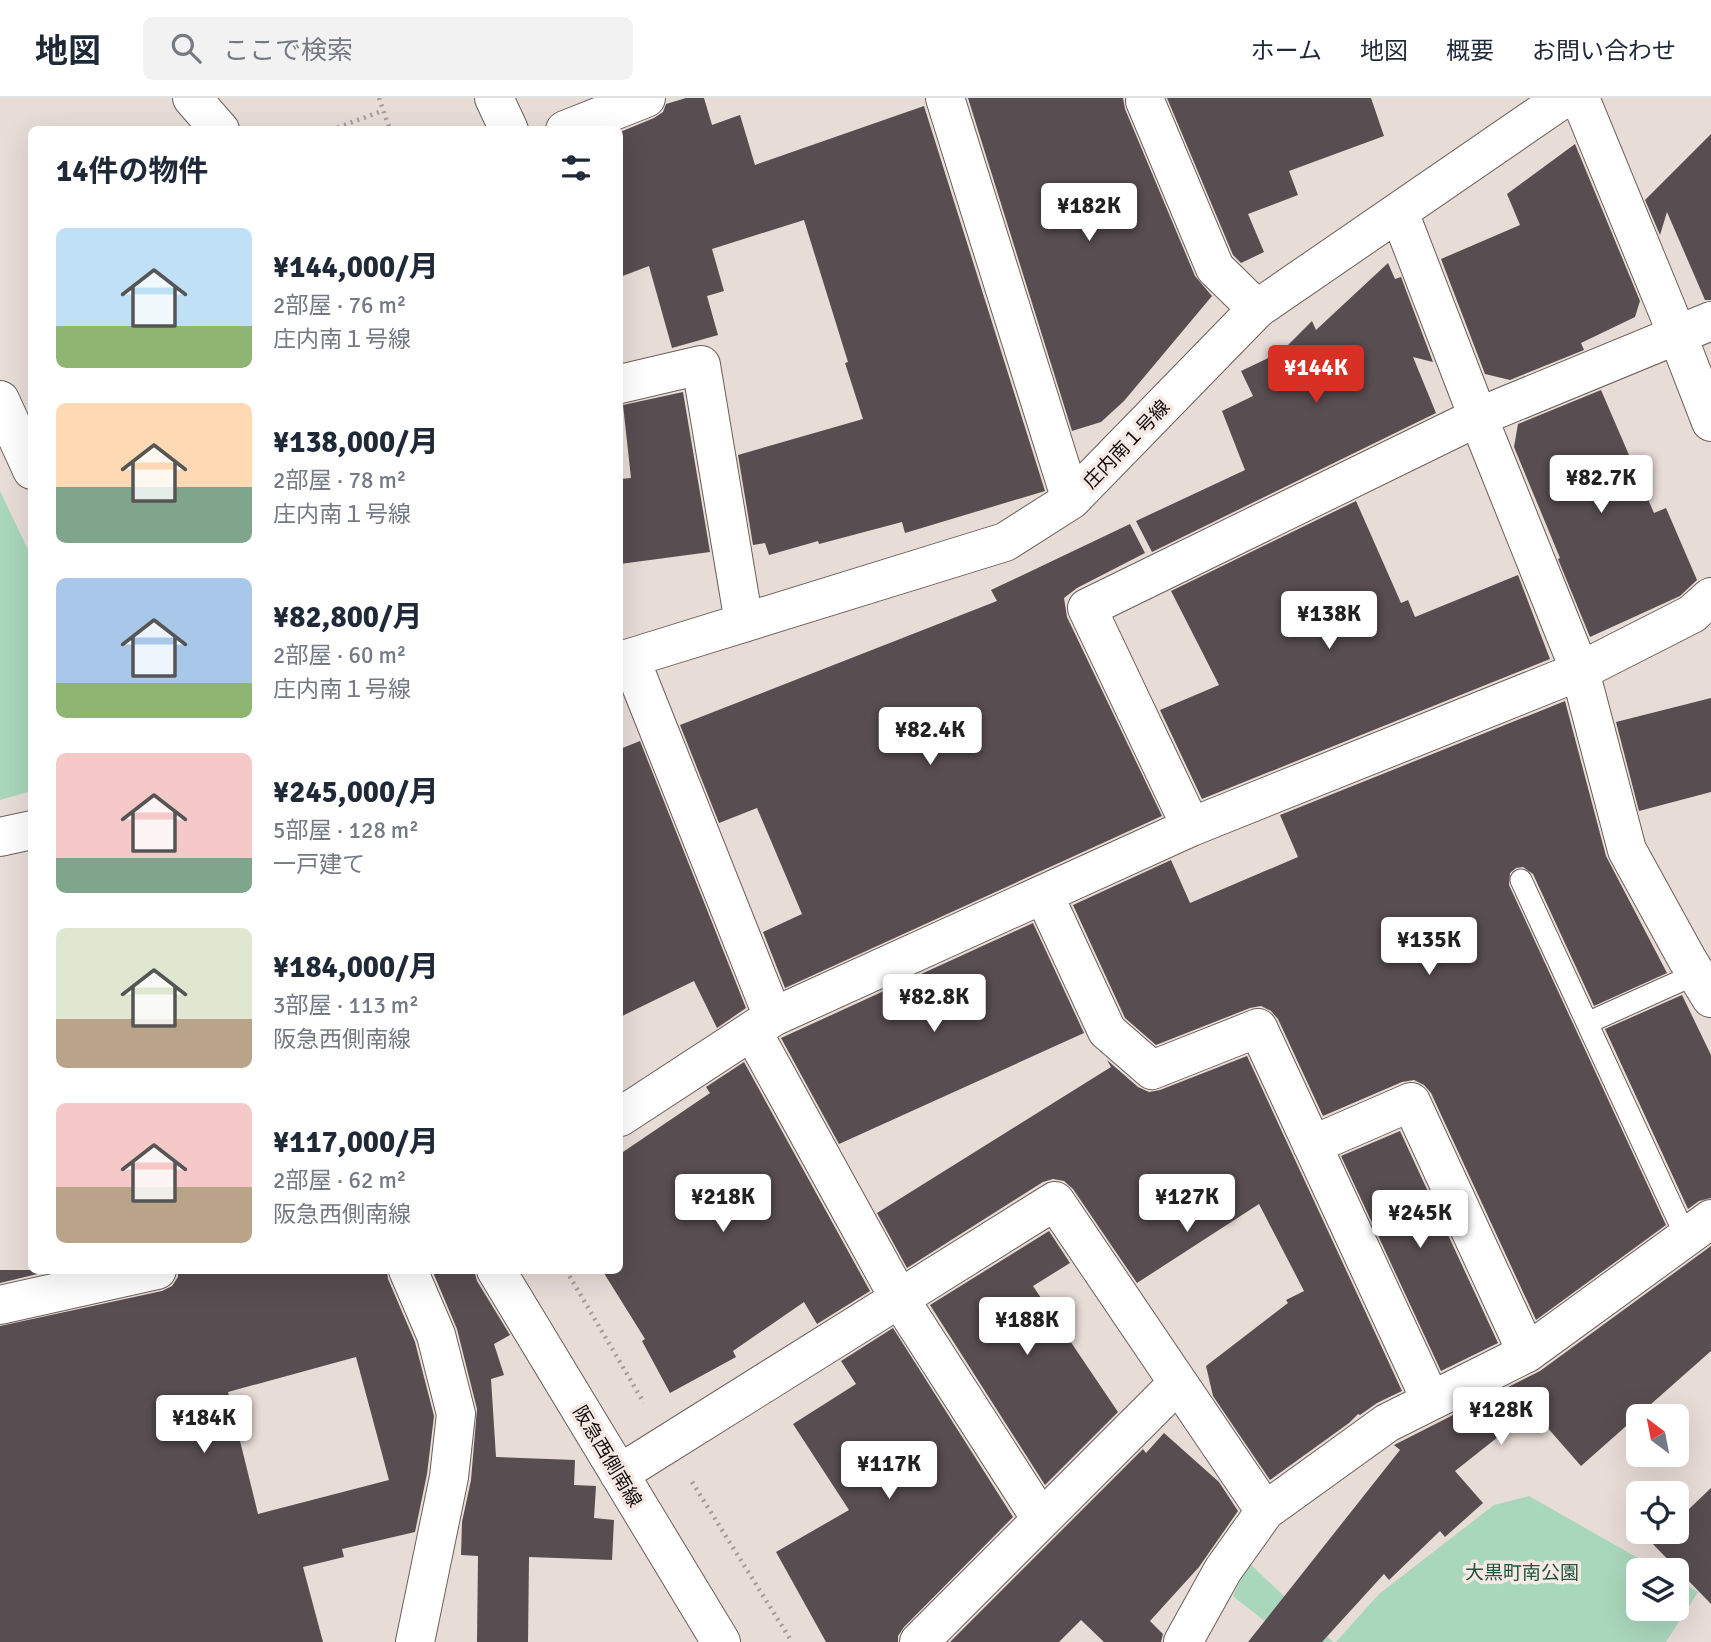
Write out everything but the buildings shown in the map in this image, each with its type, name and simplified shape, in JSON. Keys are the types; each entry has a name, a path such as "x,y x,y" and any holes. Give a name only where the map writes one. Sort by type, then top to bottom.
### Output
{"street":[{"path":"192,98 216,126"},
{"path":"494,98 507,126"},
{"path":"575,126 646,98"},
{"path":"944,98 1071,500"},
{"name":"庄内南１号線","path":"625,660 1005,542 1071,500 1257,309 1564,98"},
{"path":"1580,98 1694,328 1711,422"},
{"path":"1145,101 1215,268 1257,309"},
{"path":"1399,212 1580,671 1627,850 1701,971"},
{"path":"1191,827 1087,608 1478,417 1694,328"},
{"path":"623,383 701,365 744,623"},
{"path":"0,400 28,461"},
{"path":"623,1115 763,1024 1191,827 1580,671 1692,614 1711,597"},
{"path":"625,660 763,1024 899,1298 1041,1519"},
{"path":"0,837 28,831"},
{"path":"1044,895 1107,1031 1152,1070 1258,1028 1431,1401"},
{"path":"1312,1145 1411,1102 1527,1353"},
{"path":"619,1474 1055,1201 1265,1511"},
{"path":"1183,1642 1223,1570 1265,1511 1387,1423 1527,1353 1698,1228"},
{"path":"0,1305 139,1274"},
{"path":"410,1274 436,1335 456,1414 449,1477 415,1642"},
{"name":"阪急西側南線","path":"498,1274 721,1642"},
{"path":"919,1642 1178,1383"}],"lane":[{"path":"1521,880 1587,1023 1698,1228"},
{"path":"1587,1023 1701,971"}],"path":[{"path":"379,98 388,126"},
{"path":"342,126 382,111"}],"green space":[{"path":"0,491 28,550 28,792 0,800"},
{"name":"大黒町南公園","path":"1529,1496 1638,1558 1626,1558 1626,1621 1679,1621 1666,1642 1336,1642 1379,1594 1494,1505"},
{"path":"1249,1563 1333,1642 1291,1642 1233,1596"},
{"name":"大黒町南公園","path":"1689,1586 1698,1592 1689,1606"}]}
